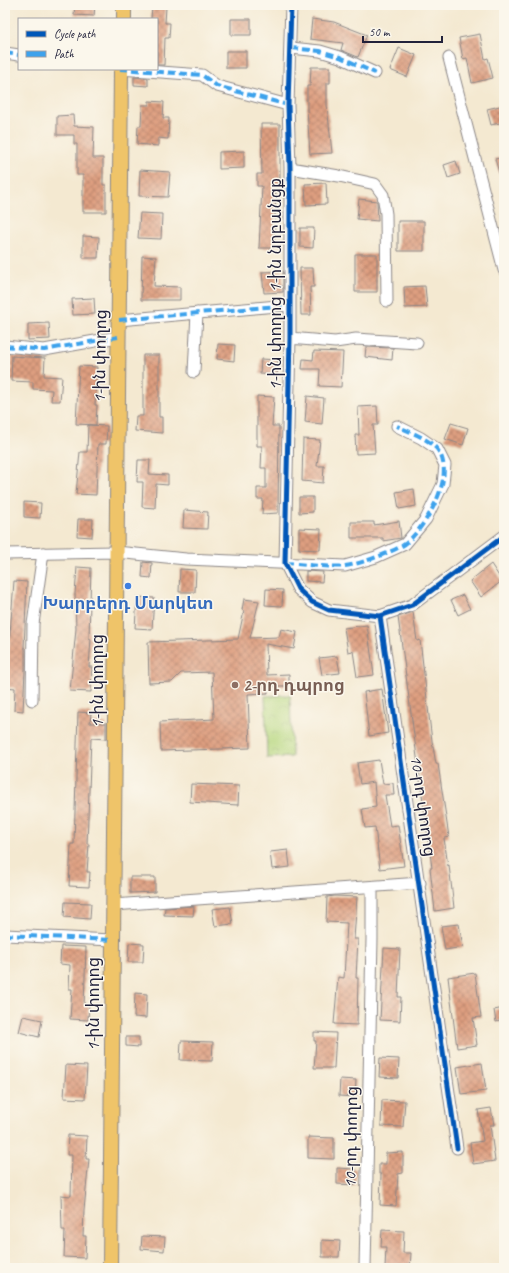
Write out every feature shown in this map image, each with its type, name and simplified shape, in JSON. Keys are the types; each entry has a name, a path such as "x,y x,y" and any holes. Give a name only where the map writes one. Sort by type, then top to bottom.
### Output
{"main road":[{"path":"124,5 124,18"},
{"name":"1-ին փողոց","path":"110,1268 121,70"}],"street":[{"name":"1-ին փողոց 1-ին նրբանցք","path":"285,563 290,338 290,168 288,105 291,48 291,5"},
{"path":"291,48 320,51 340,57 375,73"},
{"path":"5,53 18,55"},
{"path":"449,58 504,270"},
{"path":"134,70 202,75 218,86 288,105"},
{"path":"290,168 339,176 375,184 383,195 386,214 387,301"},
{"path":"119,320 289,305"},
{"path":"194,372 197,313"},
{"path":"5,346 44,350 118,337"},
{"path":"290,338 335,342 356,339 417,343"},
{"path":"5,554 116,552 186,559 345,566 376,557 405,544 426,519 443,484 445,465 437,449 421,438 397,426"},
{"path":"285,563 298,589 312,602 329,610 380,616 412,605 504,536"},
{"path":"32,700 32,624 43,553"},
{"name":"10-րդ փողոց","path":"380,616 420,883 457,1148"},
{"path":"114,905 420,883"},
{"name":"10-րդ փողոց","path":"365,1268 372,887"},
{"path":"5,935 112,940"}],"green space":[{"path":"290,695 292,757 267,758 265,696"}],"building":[{"path":"75,5 95,5 94,16 74,15"},
{"path":"152,6 166,7 165,23 170,23 169,38 165,38 164,65 158,65 158,18 151,18"},
{"path":"231,19 251,19 251,35 231,35"},
{"path":"312,19 334,22 367,35 358,57 341,50 343,43 310,39"},
{"path":"480,34 485,59 488,58 493,78 472,83 467,58 463,59 459,38"},
{"path":"399,48 416,55 407,77 390,70"},
{"path":"226,51 246,51 246,68 226,68"},
{"path":"311,67 330,67 330,83 327,83 327,105 332,153 310,154 307,86 310,86"},
{"path":"134,77 148,78 148,86 134,85"},
{"path":"149,101 164,102 163,118 169,118 168,139 158,138 158,146 137,144 138,126 141,126 142,105 149,105"},
{"path":"504,105 504,122 491,125 487,109"},
{"path":"73,115 74,126 94,127 93,158 103,158 103,185 106,185 106,212 83,212 83,175 77,175 77,144 74,144 74,135 57,135 57,116"},
{"path":"261,124 280,124 280,186 276,186 274,248 259,248 262,186 257,186 257,174 262,174"},
{"path":"244,151 244,168 219,169 219,152"},
{"path":"504,157 504,182 502,183 495,159"},
{"path":"456,161 460,174 448,178 444,165"},
{"path":"140,170 170,172 168,197 139,196"},
{"path":"326,183 327,204 306,205 305,184"},
{"path":"359,199 377,201 378,221 357,219"},
{"path":"140,213 162,214 161,239 138,238"},
{"path":"398,221 424,221 424,251 398,251"},
{"path":"300,228 314,228 313,248 300,247"},
{"path":"83,236 99,237 98,258 83,258"},
{"path":"355,254 377,254 377,292 355,292"},
{"path":"142,256 156,257 154,286 180,287 180,300 141,300"},
{"path":"300,268 313,268 314,287 310,287 311,315 301,315"},
{"path":"283,271 283,292 264,293 262,272"},
{"path":"425,286 427,307 405,308 404,287"},
{"path":"94,298 95,314 73,315 72,299"},
{"path":"49,323 50,339 28,340 28,324"},
{"path":"218,344 235,345 234,361 217,359"},
{"path":"366,347 393,348 392,360 365,357"},
{"path":"314,351 343,352 341,387 319,386 320,369 302,369 303,359 313,360"},
{"path":"143,355 159,355 159,417 162,417 162,433 135,431 136,416 143,416"},
{"path":"12,356 45,358 44,376 62,377 60,401 51,401 52,390 33,389 33,382 11,381"},
{"path":"261,359 278,360 277,375 260,374"},
{"path":"79,366 97,367 95,405 97,405 96,425 76,424"},
{"path":"257,396 274,397 272,426 279,426 278,513 262,514 263,499 257,499 257,488 266,488 266,468 261,468 262,446 257,446"},
{"path":"307,396 324,398 322,424 305,422"},
{"path":"377,406 378,425 373,425 375,453 356,454 355,435 359,435 358,407"},
{"path":"451,423 468,428 463,445 445,439"},
{"path":"88,425 107,426 106,444 98,444 96,495 76,494 80,452 87,452"},
{"path":"303,439 320,440 317,466 324,466 323,483 302,481"},
{"path":"138,460 150,460 149,474 168,475 168,485 156,484 155,508 142,507 143,482 137,482"},
{"path":"414,489 416,506 399,509 396,492"},
{"path":"299,497 313,497 313,512 299,513"},
{"path":"24,502 41,503 40,518 24,517"},
{"path":"184,510 208,512 207,529 183,528"},
{"path":"78,519 93,519 92,537 77,536"},
{"path":"399,521 401,538 383,541 383,538 351,538 351,522 374,522 374,525"},
{"path":"299,528 321,529 320,550 299,549"},
{"path":"143,562 152,563 151,578 142,577"},
{"path":"491,564 502,581 481,597 470,581"},
{"path":"77,567 91,568 89,638 91,639 89,667 92,667 91,692 70,691 76,629 75,594"},
{"path":"180,569 196,570 195,592 179,592"},
{"path":"306,571 323,572 322,582 306,581"},
{"path":"14,581 27,582 23,711 14,710 15,688 6,687"},
{"path":"266,589 283,590 282,606 265,605"},
{"path":"463,595 470,609 458,615 451,600"},
{"path":"137,597 154,598 152,629 135,628"},
{"path":"244,599 259,601 250,638 279,637 281,629 297,632 294,649 266,644 267,675 289,674 289,686 267,686 268,693 248,694 250,748 161,751 160,722 214,719 212,672 181,673 172,682 149,683 148,642 238,639 244,611 242,610"},
{"path":"413,612 417,641 420,640 432,741 436,764 438,764 449,837 444,838 454,908 435,911 430,868 432,868 398,617"},
{"path":"367,625 374,675 357,677 353,651 348,652 344,628"},
{"path":"337,656 340,673 322,675 319,658"},
{"path":"382,689 388,733 369,736 364,692"},
{"path":"78,712 91,713 90,723 106,723 106,739 91,738 87,844 89,844 87,872 90,872 89,887 69,886 71,844 74,844"},
{"path":"379,760 383,784 393,783 394,795 385,795 390,826 398,825 404,866 380,869 375,827 365,828 362,809 376,807 374,782 360,784 357,763"},
{"path":"191,784 239,786 238,805 190,802"},
{"path":"288,850 290,867 272,869 270,852"},
{"path":"130,877 155,877 155,892 130,893"},
{"path":"327,897 357,897 354,939 358,939 356,978 358,978 357,1025 334,1024 338,977 344,978 347,923 326,922"},
{"path":"65,902 91,903 90,919 64,917"},
{"path":"194,906 193,916 164,915 165,908"},
{"path":"230,907 233,924 215,926 212,909"},
{"path":"459,924 463,947 445,950 441,926"},
{"path":"129,943 144,944 143,962 128,962"},
{"path":"61,946 86,947 84,1005 89,1005 88,1020 70,1019 72,989 69,989 70,965 60,964"},
{"path":"384,948 400,949 398,997 401,997 400,1021 380,1020"},
{"path":"475,973 481,1017 473,1018 477,1045 457,1048 448,977"},
{"path":"135,993 147,994 146,1018 134,1017"},
{"path":"504,1008 504,1020 496,1022 494,1010"},
{"path":"23,1016 42,1020 39,1037 19,1032"},
{"path":"314,1032 336,1033 334,1068 314,1068 316,1041 314,1041"},
{"path":"126,1037 139,1037 139,1047 126,1046"},
{"path":"181,1041 213,1042 212,1061 180,1060"},
{"path":"380,1058 399,1059 398,1078 379,1077"},
{"path":"482,1063 486,1091 461,1094 457,1067"},
{"path":"66,1065 87,1066 85,1099 64,1098"},
{"path":"340,1079 356,1080 355,1097 339,1096"},
{"path":"382,1100 405,1101 403,1127 381,1126"},
{"path":"491,1108 494,1125 490,1125 495,1161 473,1164 470,1143 483,1141 478,1110"},
{"path":"68,1135 87,1136 86,1159 89,1159 84,1210 83,1236 86,1236 85,1258 64,1257 65,1230 62,1230 61,1195 71,1196 72,1155 67,1155"},
{"path":"308,1137 334,1138 334,1159 308,1158"},
{"path":"403,1152 403,1173 398,1174 396,1206 380,1205 381,1174 379,1174 379,1164 386,1164 386,1153"},
{"path":"337,1168 356,1169 355,1185 337,1184"},
{"path":"382,1230 404,1231 403,1253 411,1253 410,1268 385,1268 386,1247 381,1247"},
{"path":"142,1236 165,1237 164,1251 141,1249"},
{"path":"322,1240 340,1241 339,1257 322,1257"}],"marked path":[{"path":"291,48 320,51 340,57 375,73"},
{"path":"5,53 18,55"},
{"path":"134,70 202,75 217,86 288,105"},
{"path":"119,320 289,305"},
{"path":"5,346 44,350 118,337"},
{"path":"285,563 332,567 351,565 376,557 405,544 422,525 430,513 442,485 444,471 442,459 436,448 428,441 397,426"},
{"path":"5,935 112,940"}],"cycle path":[{"path":"291,5 288,105 290,168 290,338 285,563 298,589 312,602 329,610 380,616 412,605 504,536"},
{"path":"380,616 457,1148"}],"place":[{"name":"Խարբերդ Մարկետ","path":"128,586"},
{"name":"2-րդ դպրոց","path":"235,685"}]}
